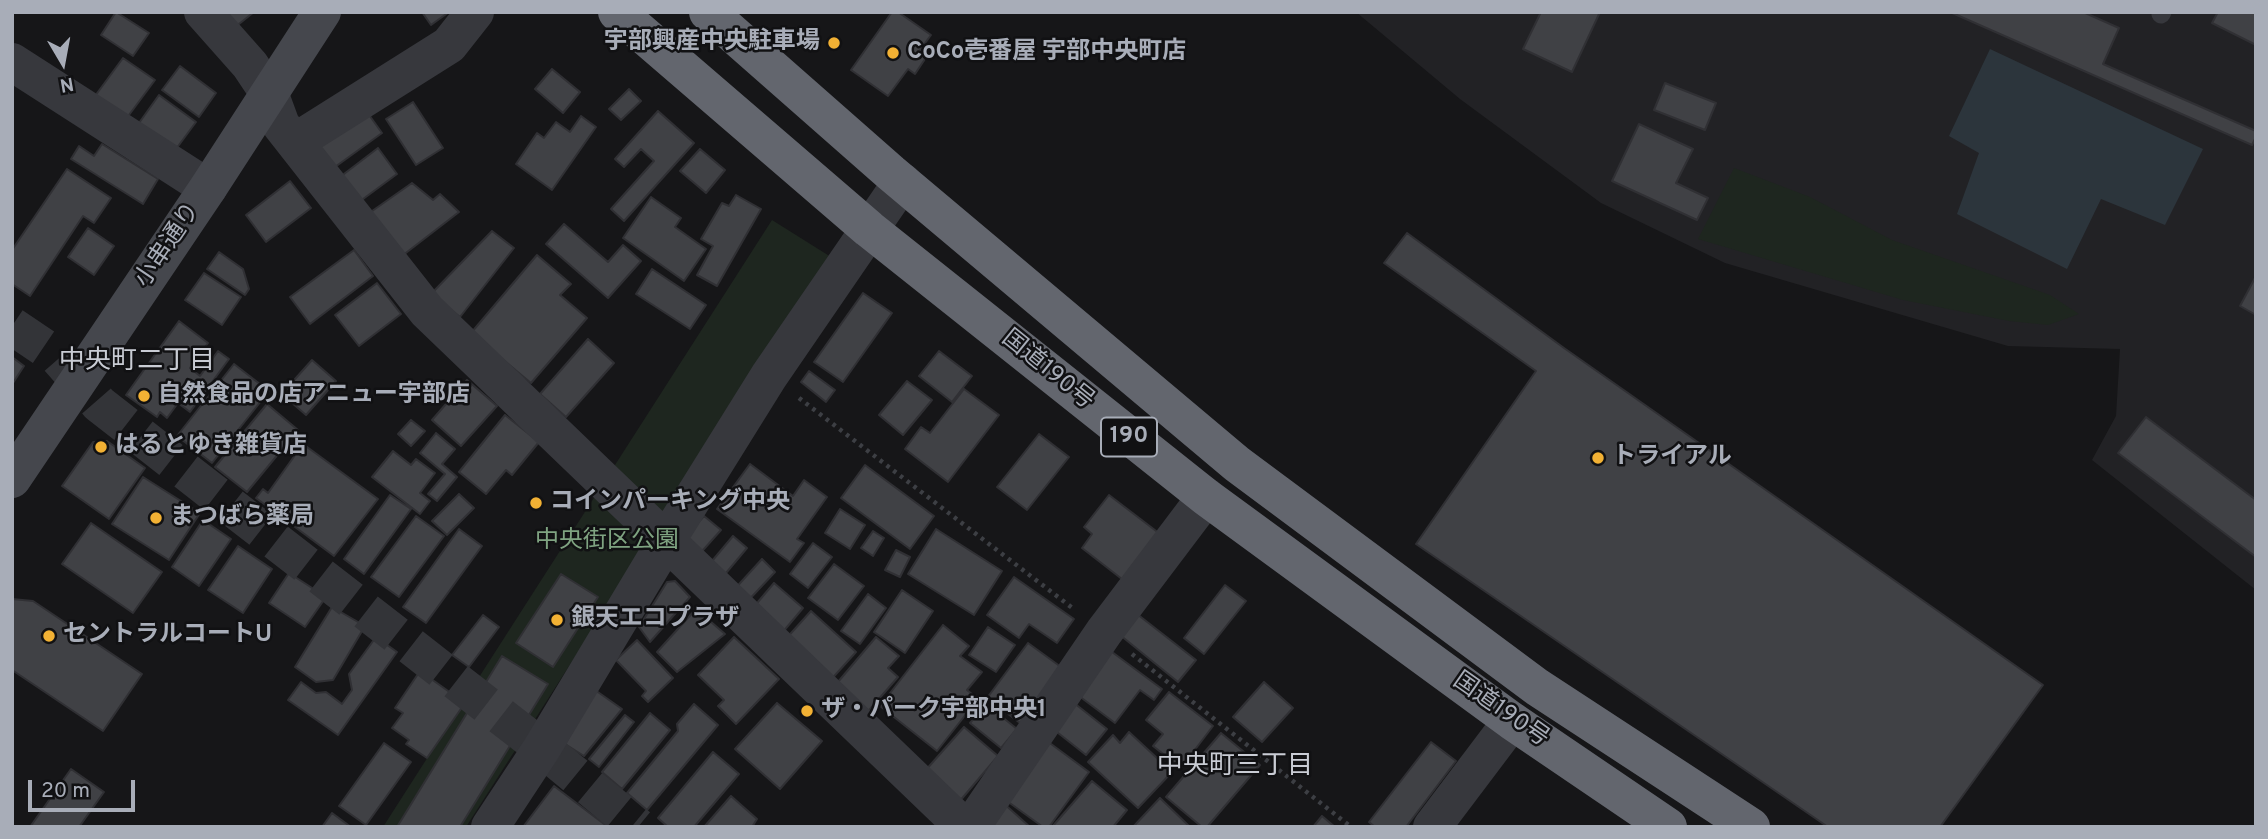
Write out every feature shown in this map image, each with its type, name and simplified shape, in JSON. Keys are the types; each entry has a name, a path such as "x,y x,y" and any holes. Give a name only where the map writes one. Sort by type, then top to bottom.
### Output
{"highway":[{"name":"国道190号","path":"617,12 869,229 1206,498 1512,721 1668,827"},
{"name":"国道190号","path":"708,12 902,182 1237,464 1536,687 1751,827"}],"street":[{"path":"203,12 250,65 270,95 281,125 426,311 964,827"},
{"name":"小串通り","path":"12,479 270,95 322,12"},
{"path":"295,142 449,45 475,12"},
{"path":"12,62 208,188"},
{"path":"490,827 542,748 769,376 902,182"},
{"path":"971,827 1104,632 1206,498"},
{"path":"1432,827 1512,721"}],"path":[{"path":"769,376 1104,632 1351,827"}],"shaded area":[{"path":"1356,12 2256,12 2256,590 2092,460 2116,416 2120,349 2008,346 1725,263 1601,203 1460,99"},
{"path":"1990,49 2203,149 2165,225 2101,199 2067,269 1957,214 1979,153 1949,136"}],"green space":[{"path":"1734,168 1810,197 1892,240 2050,295 2079,314 2048,325 2009,321 1903,300 1698,239"},
{"name":"中央街区公園","path":"772,220 831,257 466,827 383,827"}],"building":[{"path":"116,12 149,33 133,56 101,35"},
{"path":"222,12 254,12 234,28"},
{"path":"422,12 449,12 431,25"},
{"name":"CoCo壱番屋 宇部中央町店","path":"892,12 898,12 931,35 920,50 927,56 915,74 908,69 888,96 851,70"},
{"path":"1541,12 1600,12 1572,72 1523,49"},
{"path":"1950,12 2083,12 2119,28 2103,64 2256,131 2256,137 2252,145"},
{"path":"2218,12 2256,12 2256,45 2212,23"},
{"path":"123,58 155,80 126,119 95,96"},
{"path":"180,66 216,93 199,117 162,90"},
{"path":"552,69 580,92 563,113 535,89"},
{"path":"1665,83 1716,103 1705,130 1654,110"},
{"path":"629,89 641,101 621,120 609,109"},
{"path":"159,95 196,122 176,149 139,123"},
{"path":"413,102 443,148 416,165 386,119"},
{"path":"658,111 694,143 624,221 611,209 654,161 641,149 624,167 615,159"},
{"path":"367,112 382,133 335,167 319,146"},
{"path":"581,116 596,127 552,190 516,164 537,133 544,138 556,122 570,132"},
{"path":"1639,124 1693,149 1676,183 1708,198 1697,220 1612,181"},
{"path":"102,144 158,179 143,204 71,159 79,146 94,156"},
{"path":"378,148 397,174 359,202 340,177"},
{"path":"700,149 725,170 706,193 680,171"},
{"path":"67,169 111,198 94,223 83,216 30,296 12,284 12,250"},
{"path":"290,181 311,208 266,242 246,215"},
{"path":"412,183 433,200 440,194 459,212 398,259 365,216"},
{"path":"736,195 761,209 717,286 697,275 713,246 701,239 722,203 729,206"},
{"path":"651,197 681,218 675,227 706,249 684,281 623,238"},
{"path":"564,224 608,262 623,245 641,261 608,298 546,244"},
{"path":"88,228 114,246 94,275 68,257"},
{"path":"492,231 514,248 460,317 431,294"},
{"name":"トライアル","path":"1407,233 1564,348 2043,685 1940,827 1828,827 1416,544 1536,371 1384,263"},
{"path":"354,250 373,276 310,324 290,297"},
{"path":"219,252 243,269 249,289 245,295 207,269"},
{"path":"537,255 571,284 560,295 587,318 531,383 471,333"},
{"path":"652,269 706,305 690,329 636,294"},
{"path":"204,273 241,297 222,325 185,300"},
{"path":"2256,276 2256,315 2240,306"},
{"path":"377,283 401,314 359,346 335,315"},
{"path":"863,293 892,313 843,382 814,362"},
{"path":"179,321 208,343 190,368 200,376 218,351 229,359 190,412 178,403 167,418 160,412 157,417 126,395"},
{"path":"588,339 614,363 566,417 540,394"},
{"path":"939,351 972,376 952,402 919,376"},
{"path":"12,357 24,366 13,383 12,382"},
{"path":"312,360 336,381 306,415 291,402 297,396 287,388"},
{"path":"234,364 269,391 212,463 177,436"},
{"path":"809,371 835,390 826,402 801,382"},
{"path":"467,380 497,406 461,446 432,420"},
{"path":"907,381 932,400 903,435 879,415"},
{"path":"964,389 999,415 948,482 905,449 921,427 930,433"},
{"path":"267,404 298,430 247,492 215,467"},
{"path":"505,415 539,442 512,475 506,470 486,494 459,472"},
{"path":"2146,417 2256,500 2256,557 2118,453"},
{"path":"411,420 425,431 411,446 398,434"},
{"path":"436,433 455,449 442,464 457,477 437,501 428,494 445,474 420,453"},
{"path":"1039,434 1069,457 1027,510 997,487"},
{"path":"107,441 145,468 109,519 62,486 93,442"},
{"path":"303,444 378,499 334,556 256,498 263,489 268,493"},
{"path":"393,451 411,465 416,459 435,473 420,493 430,501 420,514 372,477"},
{"path":"750,464 793,496 804,480 827,497 797,539 804,543 790,562 717,509"},
{"path":"865,465 934,516 910,549 841,498"},
{"name":"まつばら薬局","path":"143,477 200,513 169,560 112,524"},
{"path":"459,494 474,508 447,535 432,521"},
{"path":"390,495 411,509 364,574 344,559"},
{"path":"1109,495 1164,537 1127,583 1082,548 1092,534 1084,527"},
{"path":"840,509 865,525 850,549 825,533"},
{"path":"416,516 444,536 399,597 371,577"},
{"path":"704,516 721,530 696,558 679,544"},
{"path":"203,520 231,539 199,586 172,567"},
{"path":"91,523 162,572 133,613 62,564"},
{"path":"459,529 482,546 426,623 403,607"},
{"path":"936,529 1002,571 974,615 908,574"},
{"path":"873,531 884,538 873,556 861,548"},
{"path":"733,536 747,548 721,579 707,567"},
{"path":"813,543 832,557 808,588 790,574"},
{"path":"238,546 272,569 243,613 208,590"},
{"path":"896,550 910,557 900,577 885,570"},
{"path":"762,559 775,572 744,605 731,593"},
{"path":"834,564 864,586 838,620 808,598"},
{"path":"289,573 326,597 305,627 269,603"},
{"name":"銀天エコプラザ","path":"561,574 598,597 553,667 516,643"},
{"path":"1014,577 1074,619 1057,643 1029,624 1019,638 987,615"},
{"path":"675,581 690,597 650,642 639,627 667,582"},
{"path":"774,583 803,608 782,633 752,609"},
{"path":"1225,585 1246,601 1204,654 1184,638"},
{"path":"902,590 933,611 905,653 874,632"},
{"path":"868,594 886,608 860,644 841,631"},
{"name":"セントラルコートU","path":"12,599 33,601 142,674 103,731 12,670"},
{"path":"332,607 365,626 333,680 316,682 295,667"},
{"path":"696,609 725,634 677,672 657,652"},
{"path":"811,611 856,652 828,683 783,642"},
{"path":"1137,614 1196,660 1178,682 1120,635"},
{"path":"483,615 499,627 469,667 452,655"},
{"path":"943,625 969,646 960,656 982,672 967,690 978,699 937,751 880,706"},
{"path":"988,627 1015,645 996,672 969,655"},
{"path":"376,637 397,652 338,735 288,700 301,682 316,693 326,692 342,704 352,690 349,674"},
{"path":"734,637 779,679 736,724 718,706 724,700 698,675"},
{"path":"876,637 899,656 888,668 898,677 864,716 832,689"},
{"path":"637,640 673,678 648,702 642,696 646,691 616,660"},
{"path":"1028,643 1061,667 1020,723 987,698"},
{"path":"1108,649 1162,689 1154,700 1140,690 1115,723 1075,693"},
{"path":"502,656 548,684 460,827 397,827"},
{"path":"420,671 465,703 427,758 406,744 409,740 392,728 403,713 395,708"},
{"path":"1264,682 1293,708 1262,742 1233,717"},
{"path":"595,690 622,709 584,756 565,744"},
{"path":"1169,692 1213,726 1181,768 1153,746 1163,734 1146,720"},
{"path":"1069,699 1107,729 1086,755 1048,725"},
{"path":"777,703 822,741 780,789 735,749"},
{"path":"694,704 718,725 647,810 627,793 678,731 677,724"},
{"path":"986,704 1017,729 1001,748 970,723"},
{"path":"650,713 670,730 622,789 602,772"},
{"path":"625,715 634,722 599,767 589,759"},
{"path":"964,727 998,756 959,802 924,772"},
{"path":"1129,732 1172,772 1138,808 1088,762 1113,735 1120,743"},
{"path":"1221,733 1260,765 1207,827 1202,827 1166,797"},
{"path":"1043,738 1089,772 1049,827 1043,827 1000,796"},
{"path":"1431,742 1456,761 1406,827 1375,827 1369,822"},
{"path":"384,743 411,762 366,825 339,806"},
{"path":"713,752 739,774 694,827 668,827 658,818"},
{"path":"71,769 104,792 79,827 30,827"},
{"path":"1092,781 1127,810 1113,827 1052,827"},
{"path":"554,786 608,827 523,827"},
{"path":"731,796 757,819 752,827 704,827"},
{"path":"1160,798 1190,827 1133,827"},
{"path":"1001,801 1030,827 978,827"},
{"path":"332,813 351,827 322,827"},
{"path":"1322,816 1335,827 1313,827"}],"tunnel":[{"path":"12,326 58,357 99,404 542,748 638,827"}],"place":[{"name":"宇部興産中央駐車場","path":"834,43"},
{"name":"CoCo壱番屋 宇部中央町店","path":"893,53"},
{"name":"自然食品の店アニュー宇部店","path":"144,396"},
{"name":"はるとゆき雑貨店","path":"101,447"},
{"name":"トライアル","path":"1598,458"},
{"name":"コインパーキング中央","path":"536,503"},
{"name":"まつばら薬局","path":"156,518"},
{"name":"銀天エコプラザ","path":"557,620"},
{"name":"セントラルコートU","path":"49,636"},
{"name":"ザ・パーク宇部中央1","path":"807,711"}],"district":[{"name":"中央町二丁目","path":"137,363"},
{"name":"中央町三丁目","path":"1235,768"}]}
